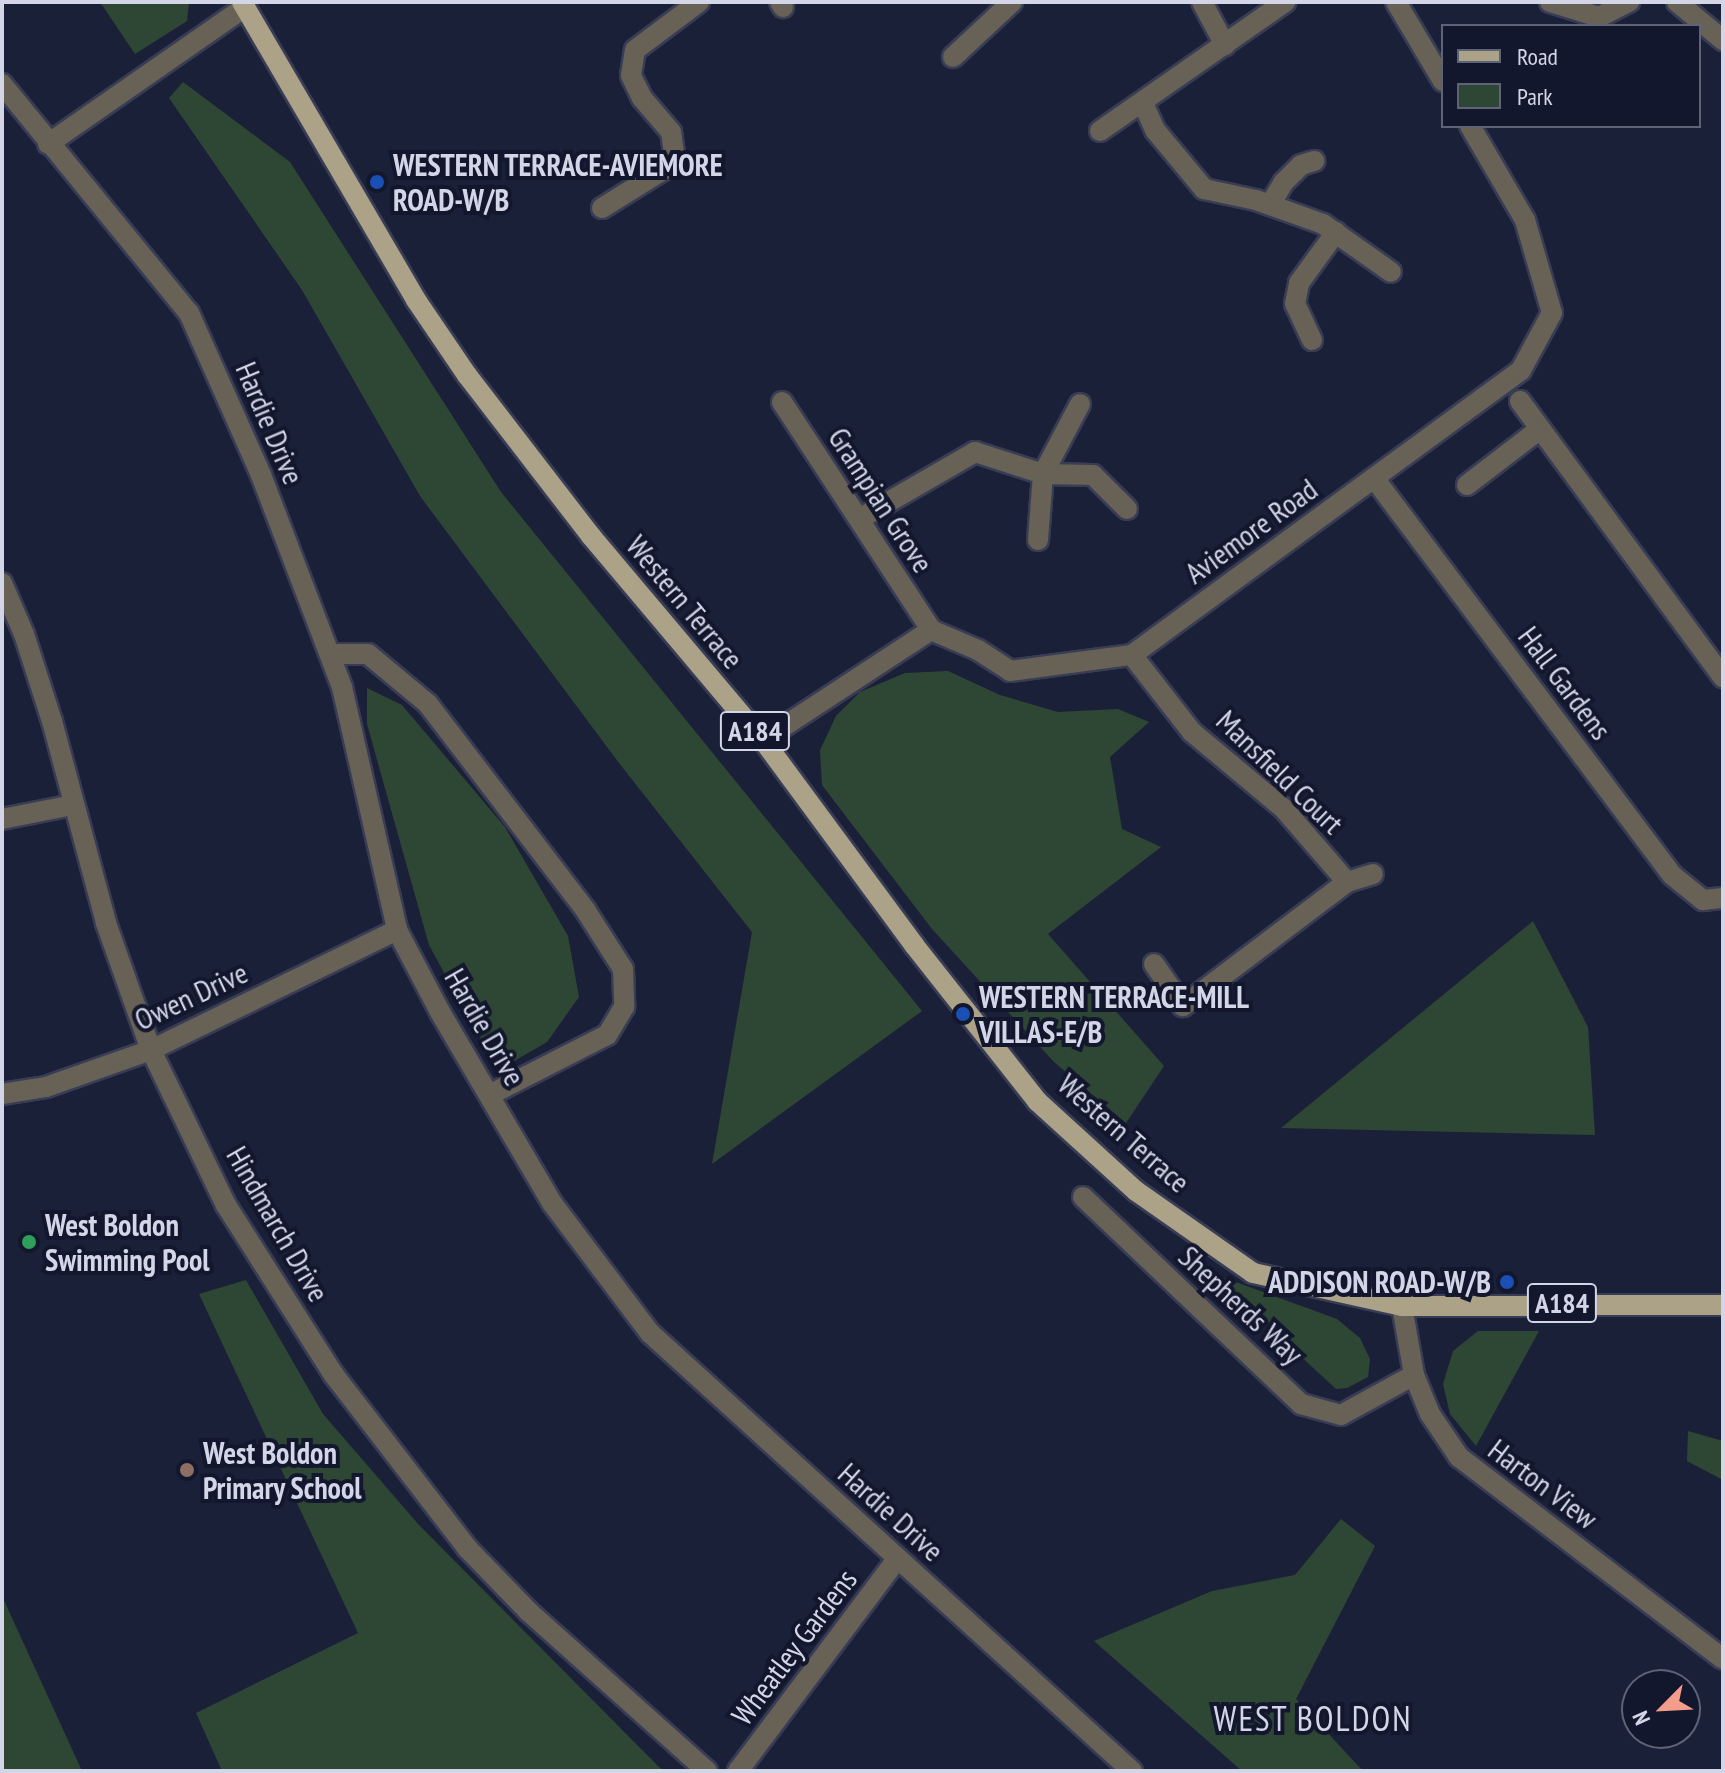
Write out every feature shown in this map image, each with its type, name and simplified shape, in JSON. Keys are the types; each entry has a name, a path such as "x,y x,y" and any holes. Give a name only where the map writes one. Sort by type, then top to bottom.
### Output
{"main road":[{"name":"Western Terrace","path":"243,5 416,300 467,375 591,536 763,740 914,945 1037,1101 1136,1191 1253,1273 1402,1306"},
{"name":"A184","path":"1402,1306 1723,1305"}],"street":[{"path":"602,208 663,170 674,153 671,132 642,98 631,75 635,50 699,2"},
{"path":"953,57 1012,2"},
{"path":"1202,2 1225,45"},
{"path":"1100,131 1285,2"},
{"path":"1396,2 1441,78"},
{"path":"1550,2 1599,17 1629,2"},
{"path":"1677,2 1723,40"},
{"path":"48,144 243,5"},
{"name":"Hardie Drive","path":"2,84 189,313 261,475 342,687 397,930 552,1203 650,1333 1132,1771"},
{"path":"1143,103 1155,130 1204,189 1270,205 1323,224 1391,272"},
{"name":"Aviemore Road","path":"931,630 978,650 1010,671 1132,655 1521,370 1552,313 1525,220 1471,128"},
{"path":"1270,205 1283,183 1301,165 1314,161"},
{"path":"1312,340 1295,304 1299,283 1336,232"},
{"path":"1520,401 1723,677"},
{"name":"Grampian Grove","path":"782,402 931,630"},
{"path":"1038,540 1043,474 1080,404"},
{"path":"1467,485 1540,429"},
{"path":"859,519 975,452 1043,474 1093,475 1127,509"},
{"name":"Hall Gardens","path":"1374,478 1672,875 1703,900 1723,898"},
{"name":"Hindmarch Drive","path":"2,583 24,634 52,721 106,923 151,1050 226,1205 334,1375 467,1548 528,1611 707,1771"},
{"path":"763,740 931,630"},
{"path":"330,654 368,654 428,704 586,911 623,969 624,1007 607,1035 489,1095"},
{"name":"Mansfield Court","path":"1132,655 1192,732 1284,809 1347,882"},
{"path":"2,819 73,805"},
{"path":"1154,964 1183,1006 1347,882 1373,874"},
{"name":"Owen Drive","path":"2,1094 46,1087 151,1050 397,930"},
{"name":"Shepherds Way","path":"1083,1197 1301,1404 1341,1415 1414,1375"},
{"name":"Harton View","path":"1402,1306 1414,1375 1430,1414 1459,1457 1723,1659"},
{"name":"Wheatley Gardens","path":"738,1771 898,1558"}],"green space":[{"path":"100,2 189,2 187,21 135,54"},
{"path":"183,82 290,162 501,492 922,1011 712,1164 752,932 619,763 420,496 302,290 169,98"},
{"path":"948,671 1000,695 1058,712 1118,709 1149,722 1110,757 1122,829 1161,847 1048,934 1164,1066 1126,1123 1054,1062 932,929 822,785 820,750 836,716 860,692 905,673"},
{"path":"367,688 402,705 505,827 568,936 579,997 547,1042 509,1064 489,1055 429,945 367,724"},
{"path":"1533,921 1588,1027 1595,1135 1281,1128"},
{"path":"1211,1273 1337,1319 1360,1338 1370,1359 1368,1377 1347,1388 1336,1389"},
{"path":"246,1280 323,1414 419,1525 663,1771 222,1771 196,1713 358,1633 199,1294"},
{"path":"1478,1331 1539,1331 1476,1446 1450,1414 1443,1384 1453,1351"},
{"path":"1688,1431 1723,1441 1723,1480 1687,1461"},
{"path":"1341,1519 1375,1546 1296,1699 1363,1771 1242,1771 1094,1641 1212,1591 1295,1575"},
{"path":"2,1596 82,1771 2,1771"}],"place":[{"name":"WESTERN TERRACE-AVIEMORE ROAD-W/B","path":"377,182"},
{"name":"WESTERN TERRACE-MILL VILLAS-E/B","path":"963,1014"},
{"name":"West Boldon Swimming Pool","path":"29,1242"},
{"name":"ADDISON ROAD-W/B","path":"1507,1282"},
{"name":"West Boldon Primary School","path":"187,1470"}],"district":[{"name":"WEST BOLDON","path":"1313,1719"}]}
